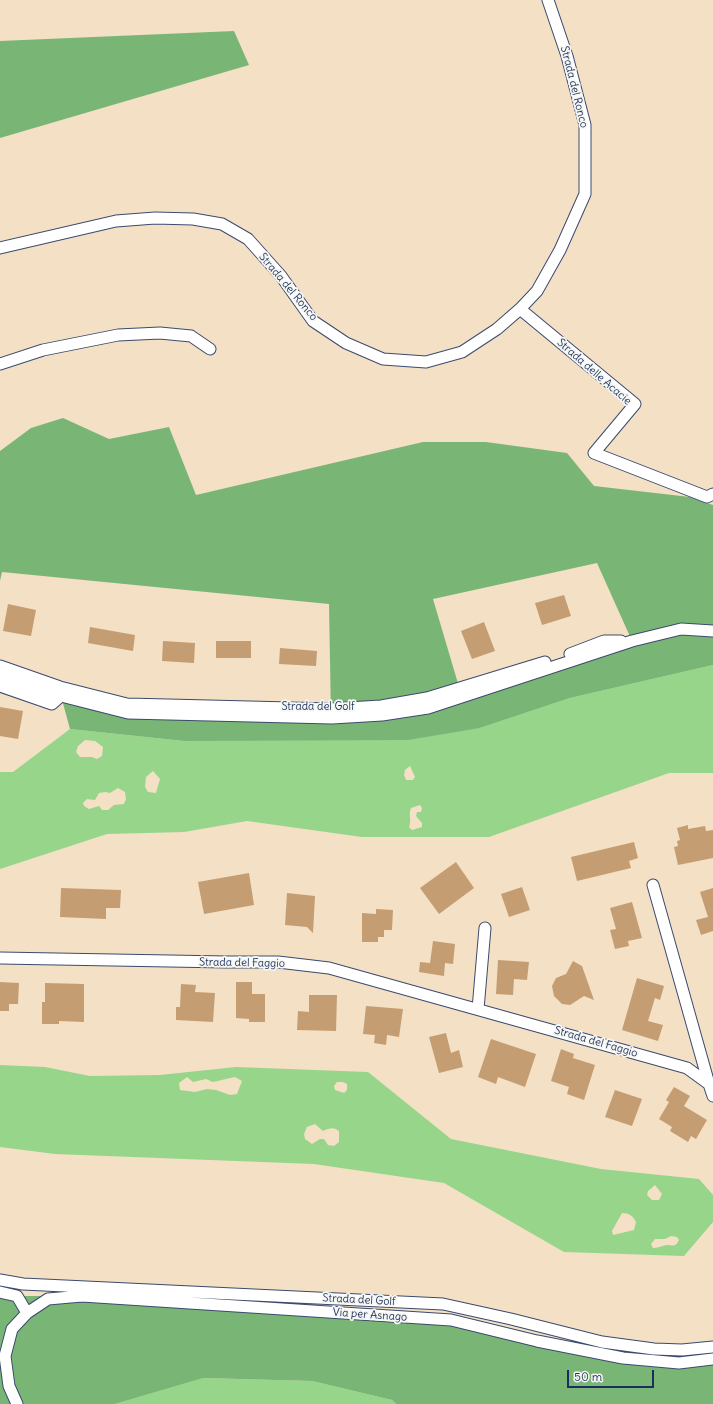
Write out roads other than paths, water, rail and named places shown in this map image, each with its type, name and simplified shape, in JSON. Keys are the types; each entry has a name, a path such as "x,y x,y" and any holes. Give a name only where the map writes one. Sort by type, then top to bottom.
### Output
{"street":[{"name":"Strada del Ronco","path":"0,248 116,221 155,218 194,219 222,224 248,240 281,276 313,321 346,343 383,359 426,362 462,352 497,329 520,310 537,291 560,250 584,194 585,125 567,56 548,0"},
{"name":"Strada delle Acacie","path":"520,310 635,404 594,453 707,496 713,494"},
{"path":"0,364 43,350 118,335 160,333 191,336 210,349"},
{"name":"Strada del Golf","path":"0,675 61,696 128,713 332,718 382,715 428,708 632,641 681,629 713,631"},
{"name":"Strada del Golf","path":"0,666 60,687 127,704 331,709 381,706 427,698 558,658 604,642 632,641"},
{"path":"0,686 52,704 61,696"},
{"path":"653,885 713,1096"},
{"path":"478,1009 485,928"},
{"name":"Strada del Faggio","path":"0,958 278,962 329,968 687,1068 709,1084"},
{"name":"Strada del Golf","path":"0,1280 23,1284 443,1304 511,1319 602,1342 654,1349 682,1350 713,1347"},
{"path":"0,1292 17,1296 27,1313"},
{"name":"Via per Asnago","path":"17,1404 9,1386 5,1356 12,1329 27,1313 48,1299 90,1296 451,1320 537,1341 623,1358 679,1363 713,1359"}]}
